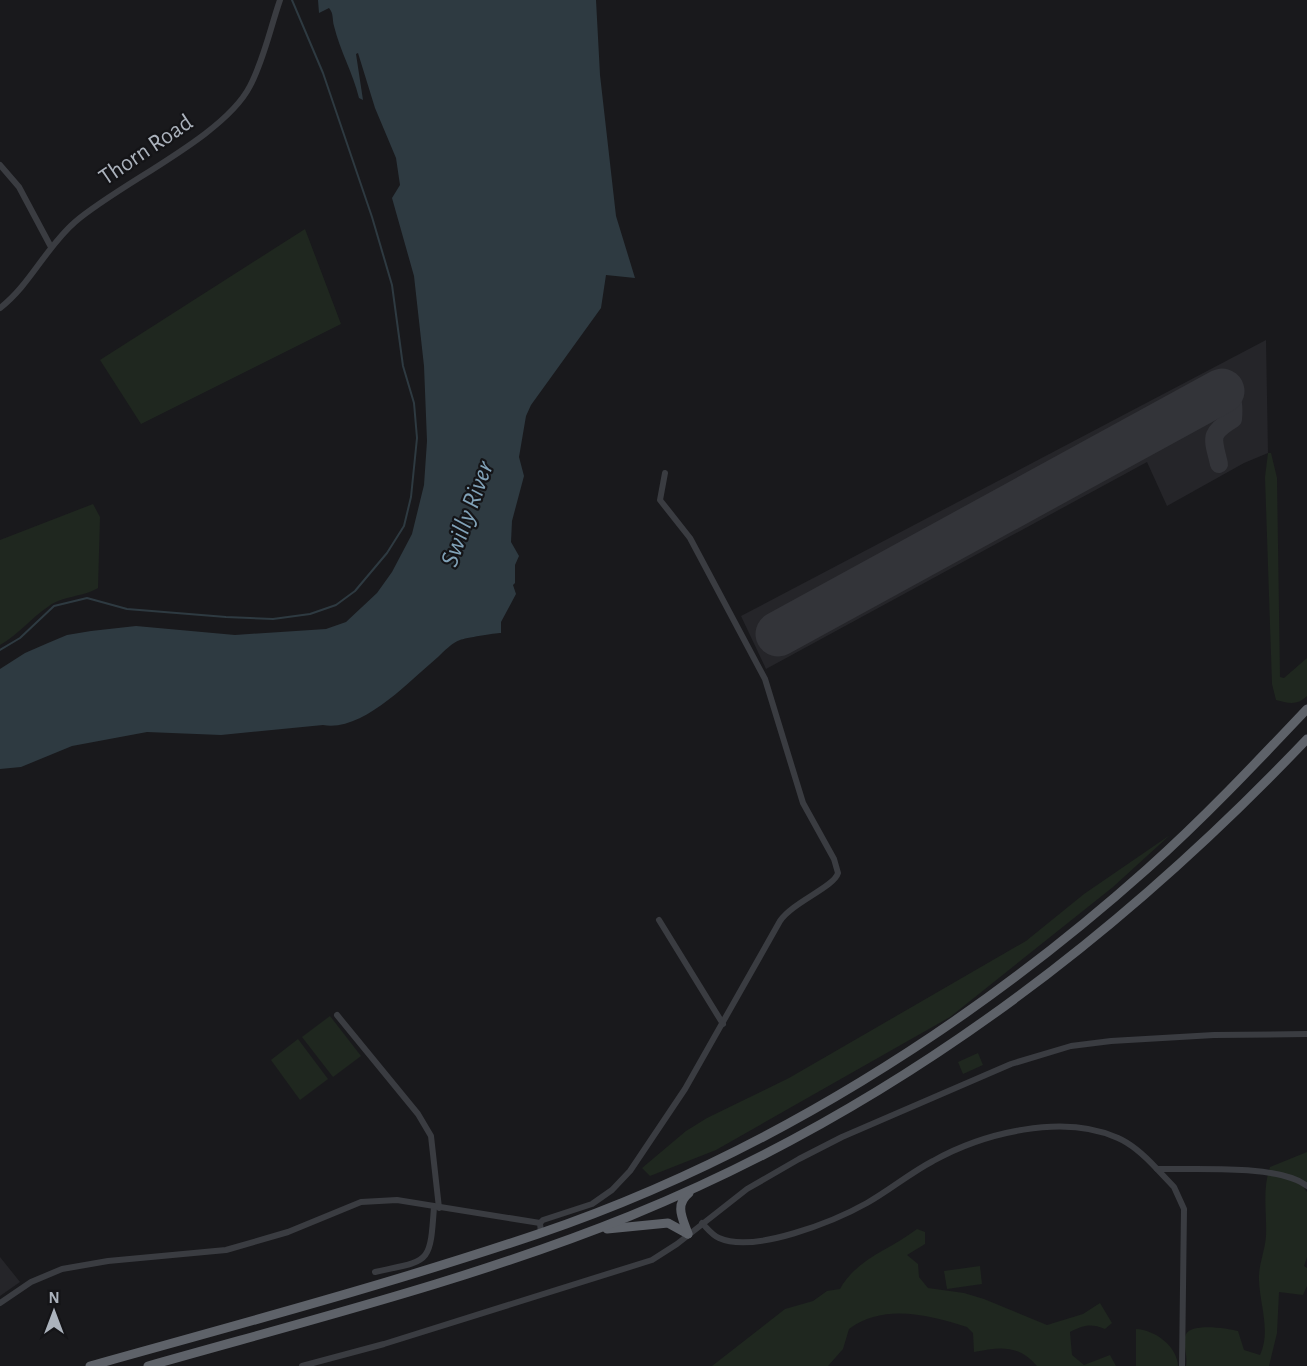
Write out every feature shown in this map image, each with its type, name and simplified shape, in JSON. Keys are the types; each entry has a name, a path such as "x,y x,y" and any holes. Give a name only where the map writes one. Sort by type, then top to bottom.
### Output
{"highway":[{"path":"90,1366 446,1265 657,1186 734,1150 833,1097 927,1039 1020,973 1132,882 1203,817 1307,709"},
{"path":"148,1366 478,1272 596,1229 697,1186 845,1110 940,1052 1029,990 1153,890 1253,795 1307,739"},
{"path":"688,1234 681,1216 681,1203 697,1186"},
{"path":"596,1229 668,1223 688,1234"}],"street":[{"name":"Thorn Road","path":"0,308 51,247 84,214 205,133 235,105 249,87 271,32 280,0"},
{"path":"0,165 19,187 51,247"},
{"path":"0,1303 30,1282 62,1269 108,1261 226,1250 288,1232 361,1202 397,1200 540,1228 592,1204 622,1180 663,1124 723,1024 783,916 795,905 834,881 838,868 803,803 765,679 690,538 660,500 665,473"},
{"path":"659,920 723,1024"},
{"path":"337,1015 418,1114 431,1136 437,1208 427,1256 413,1263 375,1272"},
{"path":"302,1366 609,1275 663,1254 747,1189 842,1137 989,1072 1033,1057 1083,1044 1138,1039 1206,1035 1307,1035"},
{"path":"702,1223 712,1234 729,1241 751,1241 779,1236 858,1208 945,1155 1006,1133 1037,1127 1082,1129 1117,1138 1141,1153 1174,1187 1184,1209 1182,1366"},
{"path":"1157,1169 1272,1173 1295,1178 1307,1186"}],"shaded area":[{"path":"305,229 341,324 141,424 100,360"},
{"path":"1266,340 1268,453 1244,463 1167,506 1147,462 766,669 741,616"},
{"path":"1268,453 1271,453 1277,478 1280,677 1284,678 1307,658 1307,696 1292,703 1276,700 1272,684 1265,477"},
{"path":"93,504 100,517 98,588 54,603 0,645 0,540"},
{"path":"1170,835 1113,887 950,1017 716,1150 650,1176 642,1168 686,1131 707,1118 789,1078 1026,941 1084,894"},
{"path":"330,1016 361,1056 333,1077 302,1037"},
{"path":"298,1039 328,1079 300,1100 271,1060"},
{"path":"978,1053 983,1065 963,1074 958,1062"},
{"path":"1307,1152 1307,1184 1302,1185 1307,1192 1307,1257 1304,1266 1307,1268 1307,1286 1303,1295 1279,1292 1277,1333 1269,1366 1186,1366 1185,1337 1192,1329 1216,1328 1238,1331 1244,1350 1260,1355 1265,1328 1259,1275 1266,1236 1265,1193 1270,1167"},
{"path":"917,1229 925,1232 925,1244 907,1255 918,1264 919,1277 928,1288 964,1293 984,1299 1047,1325 1083,1314 1100,1303 1112,1323 1105,1329 1087,1326 1070,1332 1072,1355 1084,1365 1110,1355 1116,1366 1037,1366 1023,1354 1008,1349 974,1352 973,1333 967,1327 922,1316 892,1314 877,1316 849,1329 843,1349 828,1366 712,1366 785,1309 813,1301 827,1291 840,1289 847,1278 865,1262"},
{"path":"0,1257 20,1282 0,1296"},
{"path":"980,1266 982,1284 947,1289 944,1271"},
{"path":"1136,1329 1150,1332 1164,1340 1174,1352 1178,1366 1136,1366"}],"water":[{"name":"Swilly River","path":"318,0 596,0 600,75 616,216 635,278 606,275 601,308 531,405 526,416 519,457 524,476 512,521 511,542 519,556 515,565 513,585 516,594 501,622 501,633 457,641 384,703 354,721 338,725 221,735 147,732 72,746 21,767 0,769 0,669 25,653 67,635 136,626 235,635 326,629 346,622 377,593 392,572 412,534 424,485 427,441 424,366 414,276 392,198 400,185 396,158 375,108 358,53 356,54 363,100 359,98 334,26 332,12 329,8 319,13"}],"waterway":[{"path":"0,650 20,638 54,606 87,598 127,609 226,617 273,619 310,614 336,605 355,591 387,553 404,526 411,497 417,438 414,403 403,366 392,285 372,217 323,73 292,0"}],"taxiway":[{"path":"1219,464 1214,437 1219,429 1233,419 1231,398 1227,391 1222,391"}],"runway":[{"path":"778,634 1222,391"}]}
